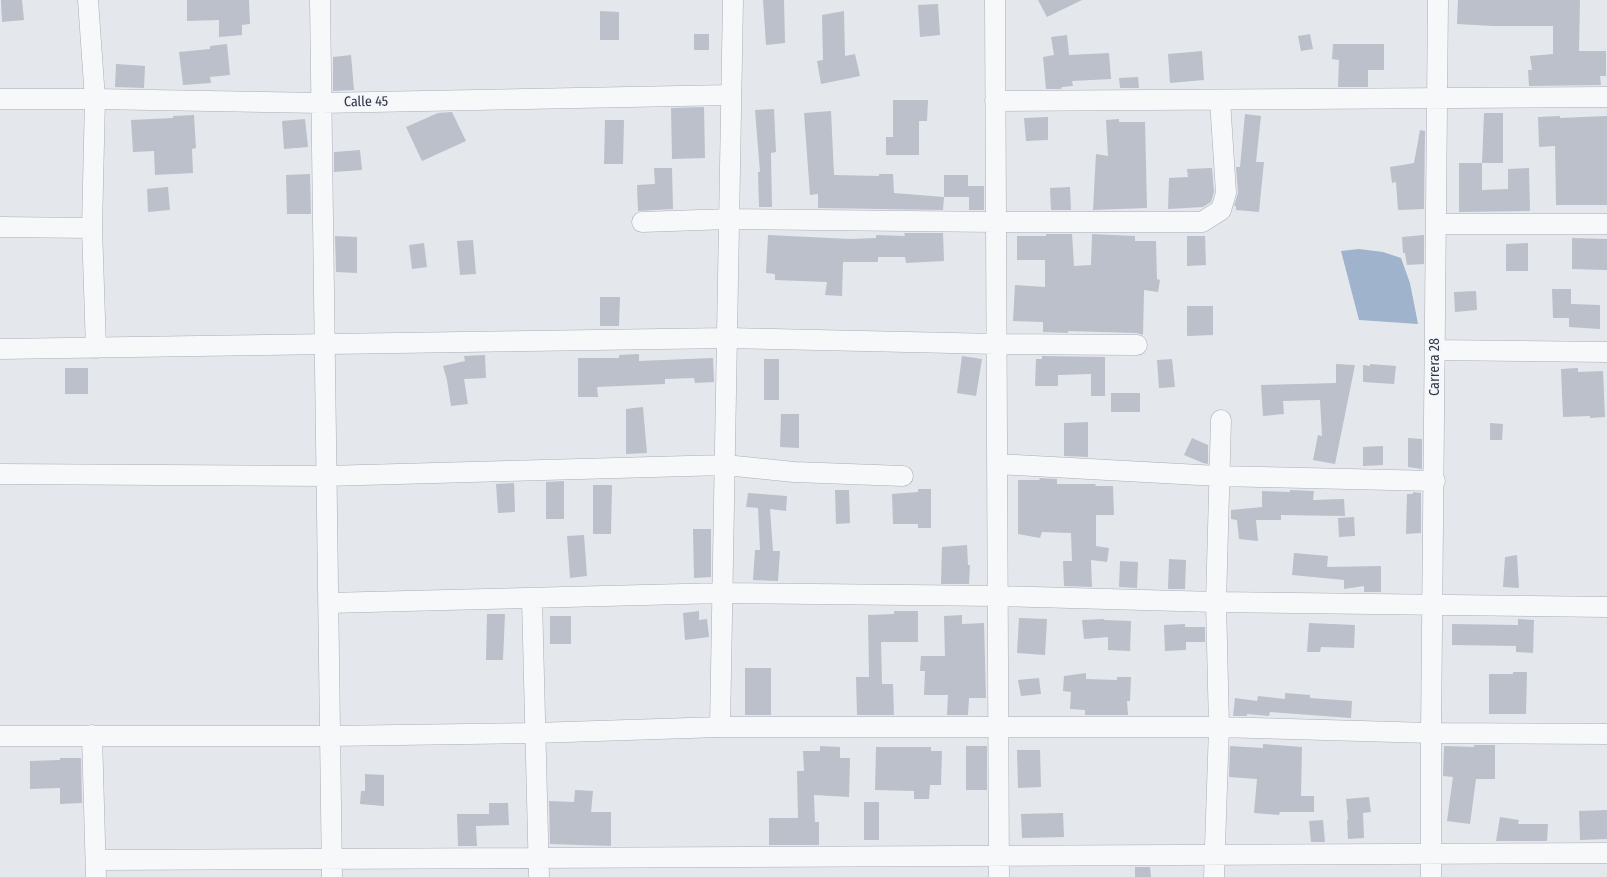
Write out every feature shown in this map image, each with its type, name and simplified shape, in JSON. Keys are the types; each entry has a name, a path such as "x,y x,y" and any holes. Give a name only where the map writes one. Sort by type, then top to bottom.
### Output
{"street":[{"path":"88,0 95,99 92,228 96,348"},
{"path":"320,0 332,868"},
{"path":"720,727 733,0"},
{"path":"995,0 999,877"},
{"name":"Carrera 28","path":"1431,877 1438,0"},
{"name":"Calle 45","path":"0,99 321,103 731,95"},
{"path":"996,101 1607,97"},
{"path":"642,222 729,219 1202,222 1221,210 1226,193 1220,100"},
{"path":"1436,224 1607,224"},
{"path":"0,227 92,228"},
{"path":"0,349 727,338 1138,345"},
{"path":"1435,350 1607,352"},
{"path":"1214,877 1219,727 1216,602 1221,420"},
{"path":"997,464 1218,476 1434,481"},
{"path":"0,474 326,476 725,465 794,472 903,476"},
{"path":"328,602 722,592 998,596 1216,602 1607,607"},
{"path":"532,598 538,868"},
{"path":"0,736 330,736 535,733 720,727 1219,727 1431,733 1607,734"},
{"path":"92,735 96,868 538,868 999,856 1607,853"}],"water":[{"path":"1359,249 1383,252 1401,258 1410,283 1418,324 1359,320 1341,251"}],"building":[{"path":"1,0 22,0 24,20 2,22"},
{"path":"187,0 249,0 250,24 242,25 242,35 219,37 219,20 187,21"},
{"path":"763,0 784,0 785,43 766,45"},
{"path":"1038,0 1082,0 1047,17"},
{"path":"1458,0 1580,0 1579,51 1606,51 1606,76 1600,76 1601,85 1529,86 1528,70 1532,70 1530,56 1553,54 1553,26 1457,24"},
{"path":"938,4 940,35 920,37 918,5"},
{"path":"600,11 619,12 619,40 600,40"},
{"path":"844,11 845,56 855,54 860,76 821,84 817,61 823,60 822,15"},
{"path":"694,34 709,34 709,50 694,50"},
{"path":"1310,34 1313,49 1301,51 1298,36"},
{"path":"1067,35 1069,55 1109,53 1111,79 1072,81 1073,86 1062,87 1061,89 1046,89 1043,57 1054,55 1051,37"},
{"path":"227,44 230,75 210,77 211,83 183,85 179,52 210,49 210,46"},
{"path":"1333,44 1384,44 1384,70 1368,70 1368,87 1338,87 1339,60 1332,59"},
{"path":"1202,51 1204,80 1170,83 1168,54"},
{"path":"351,55 354,90 333,91 333,57"},
{"path":"116,64 145,66 144,88 115,87"},
{"path":"1138,77 1139,88 1120,88 1119,78"},
{"path":"893,100 928,100 927,121 919,121 919,155 886,155 886,137 893,137"},
{"path":"704,107 705,158 672,159 671,108"},
{"path":"774,109 776,152 771,153 772,207 759,207 758,172 760,172 755,110"},
{"path":"831,111 834,175 879,176 879,174 893,174 894,193 944,197 943,210 818,208 818,194 810,195 804,113"},
{"path":"452,112 466,141 422,161 406,127 438,113"},
{"path":"1484,113 1503,113 1503,163 1482,163"},
{"path":"1245,114 1261,116 1256,162 1264,162 1259,212 1236,210 1236,206 1234,206 1238,193 1236,167 1240,167"},
{"path":"194,115 196,148 192,149 193,173 155,175 154,151 133,152 131,120"},
{"path":"1560,116 1560,118 1607,116 1607,205 1556,205 1555,146 1539,147 1538,117"},
{"path":"1048,117 1048,140 1026,141 1024,118"},
{"path":"305,119 308,147 284,149 282,121"},
{"path":"1119,119 1119,122 1145,122 1147,208 1093,210 1096,154 1108,156 1106,120"},
{"path":"605,120 624,120 623,164 604,164"},
{"path":"1420,130 1425,131 1424,209 1398,210 1396,182 1392,183 1390,167 1414,163"},
{"path":"360,150 362,170 334,172 334,152"},
{"path":"1459,163 1482,163 1482,190 1508,189 1508,169 1529,168 1530,211 1459,212"},
{"path":"654,168 672,168 673,209 638,211 637,185 655,184"},
{"path":"1212,168 1214,192 1211,202 1203,207 1168,209 1169,178 1188,177 1187,169"},
{"path":"310,174 311,214 287,214 286,175"},
{"path":"944,175 968,175 968,186 984,186 984,210 969,210 969,197 944,197"},
{"path":"168,187 170,210 148,212 147,189"},
{"path":"1070,187 1071,210 1051,210 1050,188"},
{"path":"904,233 943,233 944,261 906,263 905,257 878,257 878,262 843,262 842,296 825,295 827,282 775,280 775,274 766,273 768,235 850,239 876,238 876,235 905,236"},
{"path":"1046,234 1072,234 1074,266 1091,265 1092,234 1135,236 1135,241 1156,241 1157,279 1160,280 1158,292 1144,290 1143,335 1137,333 1043,332 1043,322 1013,321 1015,285 1045,287 1045,260 1017,260 1017,236 1046,236"},
{"path":"1424,235 1424,264 1407,265 1405,253 1403,253 1402,237"},
{"path":"335,236 357,237 357,273 336,272"},
{"path":"1187,236 1205,236 1206,265 1187,266"},
{"path":"1572,238 1607,239 1607,270 1572,269"},
{"path":"473,240 476,274 460,275 457,241"},
{"path":"424,243 427,267 412,269 409,245"},
{"path":"1528,243 1528,271 1506,271 1506,244"},
{"path":"1552,289 1571,289 1571,304 1600,305 1600,329 1569,327 1569,318 1553,318"},
{"path":"1476,291 1477,310 1455,312 1454,292"},
{"path":"600,297 620,297 619,326 600,326"},
{"path":"1187,306 1213,306 1213,335 1187,336"},
{"path":"639,354 639,361 713,358 714,382 695,383 694,378 665,379 665,384 597,387 598,397 578,397 578,358 619,358 619,355"},
{"path":"485,355 486,378 464,379 468,404 451,406 443,366 465,361 464,356"},
{"path":"962,356 982,359 976,396 957,393"},
{"path":"1042,356 1105,357 1105,396 1091,396 1091,374 1058,375 1058,386 1035,386 1036,359 1042,359"},
{"path":"764,359 779,359 779,400 764,400"},
{"path":"1172,359 1175,387 1159,388 1157,360"},
{"path":"1336,364 1355,365 1335,464 1313,460 1318,435 1322,436 1320,400 1283,401 1284,414 1263,416 1261,385 1336,383"},
{"path":"1370,364 1396,366 1394,384 1363,382 1363,365 1370,366"},
{"path":"65,368 88,368 88,394 65,394"},
{"path":"1578,368 1578,372 1603,371 1605,417 1563,417 1561,369"},
{"path":"1111,393 1140,393 1140,412 1111,412"},
{"path":"643,407 647,453 626,454 626,409"},
{"path":"781,414 799,414 799,448 780,447"},
{"path":"1088,422 1088,457 1064,456 1064,423"},
{"path":"1490,423 1503,424 1502,440 1490,440"},
{"path":"1192,438 1208,445 1208,464 1184,455"},
{"path":"1408,438 1422,439 1422,469 1408,467"},
{"path":"1383,446 1383,465 1363,466 1363,447"},
{"path":"1039,478 1057,479 1057,484 1113,486 1114,515 1096,515 1096,546 1109,548 1107,562 1091,560 1092,587 1064,586 1063,561 1072,561 1071,533 1042,532 1040,538 1018,534 1018,480 1040,480"},
{"path":"564,481 564,519 546,519 546,482"},
{"path":"514,483 515,512 498,513 496,484"},
{"path":"593,485 612,485 611,534 593,534"},
{"path":"918,489 931,489 931,528 918,528 918,524 893,524 892,494 918,492"},
{"path":"835,490 849,490 850,523 836,524"},
{"path":"1290,490 1314,491 1313,500 1344,499 1345,516 1281,515 1281,520 1256,520 1258,541 1239,539 1237,520 1231,519 1231,510 1262,507 1262,491 1290,492"},
{"path":"1413,492 1421,493 1421,533 1406,534 1407,494 1413,494"},
{"path":"748,493 787,496 786,511 770,509 773,551 780,551 778,581 753,580 755,550 760,550 758,508 746,507"},
{"path":"1354,517 1355,536 1339,537 1338,518"},
{"path":"693,529 711,529 711,577 694,578"},
{"path":"584,535 587,576 570,578 567,536"},
{"path":"967,545 968,565 970,565 969,584 941,584 942,547"},
{"path":"1294,553 1328,556 1327,567 1381,566 1381,592 1364,592 1364,586 1344,589 1344,580 1292,575"},
{"path":"1517,555 1519,588 1503,587 1505,557"},
{"path":"1169,559 1186,560 1185,589 1168,589"},
{"path":"1120,561 1138,562 1137,588 1119,587"},
{"path":"699,611 699,620 707,619 709,637 685,640 683,613"},
{"path":"894,611 918,611 918,642 881,642 882,684 893,684 894,715 857,715 856,677 869,677 868,615 894,614"},
{"path":"487,614 505,614 503,660 486,660"},
{"path":"962,615 962,624 984,623 986,698 969,698 968,715 947,715 948,695 924,695 925,671 920,671 921,656 945,656 944,616"},
{"path":"550,616 571,616 571,644 550,644"},
{"path":"1019,618 1047,619 1045,655 1017,653"},
{"path":"1518,619 1534,620 1533,653 1516,652 1516,646 1452,645 1452,624 1518,625"},
{"path":"1082,620 1131,621 1130,651 1108,650 1108,637 1084,639"},
{"path":"1309,623 1355,625 1354,648 1321,647 1320,652 1307,652"},
{"path":"1185,624 1185,627 1205,627 1205,642 1186,642 1186,650 1165,651 1164,625"},
{"path":"745,668 771,668 771,715 745,715"},
{"path":"1513,672 1527,672 1526,714 1489,714 1489,674 1513,674"},
{"path":"1086,673 1086,679 1117,680 1117,677 1131,677 1130,701 1127,701 1128,715 1085,715 1085,710 1070,709 1071,692 1063,691 1064,676"},
{"path":"1039,678 1041,694 1021,696 1018,680"},
{"path":"1285,693 1310,695 1310,698 1352,701 1351,718 1270,712 1269,716 1247,714 1247,716 1233,716 1235,698 1257,701 1258,696 1285,699"},
{"path":"1263,744 1302,747 1301,796 1314,796 1314,812 1280,812 1279,815 1254,813 1257,779 1229,777 1230,746 1263,748"},
{"path":"1474,745 1495,745 1495,779 1476,779 1470,824 1447,821 1453,777 1443,776 1444,746 1474,747"},
{"path":"820,746 840,747 840,758 850,758 849,797 814,795 815,822 819,822 819,845 769,845 769,818 798,818 797,771 804,771 803,751 820,751"},
{"path":"966,746 987,746 987,790 966,790"},
{"path":"876,747 931,747 931,751 942,751 941,785 930,785 929,799 914,799 914,791 875,790"},
{"path":"1017,750 1040,750 1041,787 1018,788"},
{"path":"60,758 81,758 82,803 60,804 60,788 30,789 30,761 60,760"},
{"path":"365,774 384,775 384,806 360,804 361,791 365,791"},
{"path":"575,790 593,791 591,812 611,812 611,846 550,844 549,801 574,802"},
{"path":"1369,797 1371,812 1363,813 1364,838 1348,839 1346,799"},
{"path":"864,802 879,802 879,840 864,840"},
{"path":"489,803 508,803 509,825 476,826 477,846 458,846 457,814 489,814"},
{"path":"1607,810 1607,839 1580,840 1579,811"},
{"path":"1063,813 1064,837 1022,838 1021,814"},
{"path":"1500,817 1519,820 1518,824 1548,824 1547,841 1496,841"},
{"path":"1323,820 1325,842 1311,842 1309,821"},
{"path":"1135,867 1150,867 1151,877 1135,877"}]}
